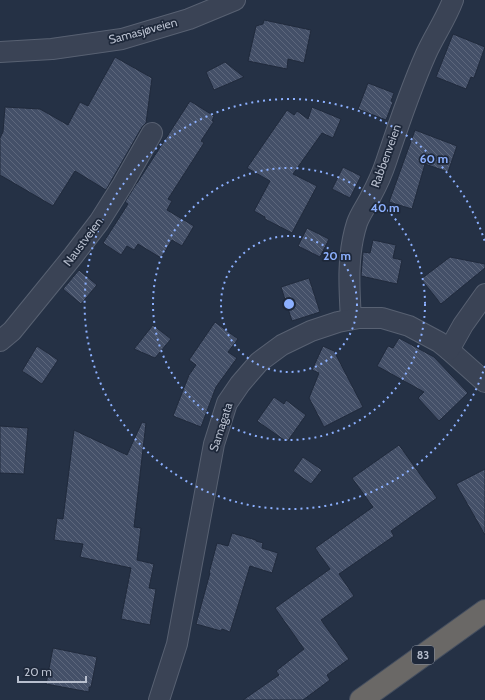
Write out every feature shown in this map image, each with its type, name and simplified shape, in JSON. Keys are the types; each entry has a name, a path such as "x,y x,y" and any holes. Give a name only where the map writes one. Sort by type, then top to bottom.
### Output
{"highway":[{"name":"83","path":"361,700 485,611"}],"street":[{"name":"Samasjøveien","path":"0,52 52,49 122,39 189,19 235,0"},
{"name":"Rabbenveien","path":"351,319 349,284 351,250 357,222 374,192 402,112 434,37 453,0"},
{"name":"Naustveien","path":"0,341 12,331 99,222 152,133"},
{"path":"449,350 463,325 485,294"},
{"name":"Samagata","path":"160,700 177,644 214,444 227,403 240,384 259,362 282,345 311,331 351,319 382,318 409,326 439,342 485,382"}],"building":[{"path":"264,20 311,30 304,63 288,59 287,69 248,61 256,26 263,24"},
{"path":"453,34 485,47 474,78 471,77 466,89 436,77"},
{"path":"115,57 152,78 146,123 142,127 106,190 75,171 53,206 0,175 0,138 3,132 5,107 40,109 68,125 80,102 88,106"},
{"path":"225,62 244,77 214,90 206,72"},
{"path":"368,83 394,93 391,101 393,102 386,120 358,109"},
{"path":"190,101 214,116 212,121 214,121 201,141 204,143 168,199 172,201 167,210 194,226 182,246 172,240 161,258 138,244 134,250 127,246 121,255 103,243 128,204 125,202"},
{"path":"312,107 341,119 333,138 322,133 293,174 317,186 292,233 265,219 265,217 254,211 270,181 247,168 287,110 294,115 297,111 308,119"},
{"path":"415,130 457,146 448,172 425,164 412,209 389,202"},
{"path":"343,167 361,176 350,198 332,189"},
{"path":"307,228 329,239 320,257 298,246"},
{"path":"373,240 396,245 393,258 402,260 397,284 361,276 363,252 370,253"},
{"path":"450,257 485,264 485,268 441,304 421,279"},
{"path":"79,270 97,285 81,304 63,289"},
{"path":"309,278 320,312 292,321 281,287"},
{"path":"215,322 238,339 228,352 237,358 216,387 201,427 173,416 189,375 196,365 189,360"},
{"path":"153,325 171,339 155,358 134,349"},
{"path":"399,338 434,357 468,393 439,421 418,398 424,392 377,366 388,346 393,348"},
{"path":"37,346 58,360 42,384 22,371"},
{"path":"323,346 334,351 363,407 324,427 309,398 319,373 312,370"},
{"path":"274,397 284,404 286,400 306,415 287,442 257,421"},
{"path":"142,422 146,423 134,527 141,528 137,560 154,564 149,588 156,589 150,625 121,619 131,568 80,557 83,544 54,540 57,518 63,519 74,430 127,455"},
{"path":"0,426 28,428 24,474 0,473"},
{"path":"399,445 437,498 391,531 394,536 339,574 354,596 321,620 349,659 327,675 330,680 303,700 243,700 279,675 276,671 304,649 275,608 330,569 315,548 373,507 352,478"},
{"path":"303,457 322,470 311,484 293,471"},
{"path":"485,469 485,535 456,484"},
{"path":"232,533 263,543 262,548 278,553 272,573 250,566 230,632 196,624 217,543 228,546"},
{"path":"53,648 97,657 89,692 46,684"}]}
